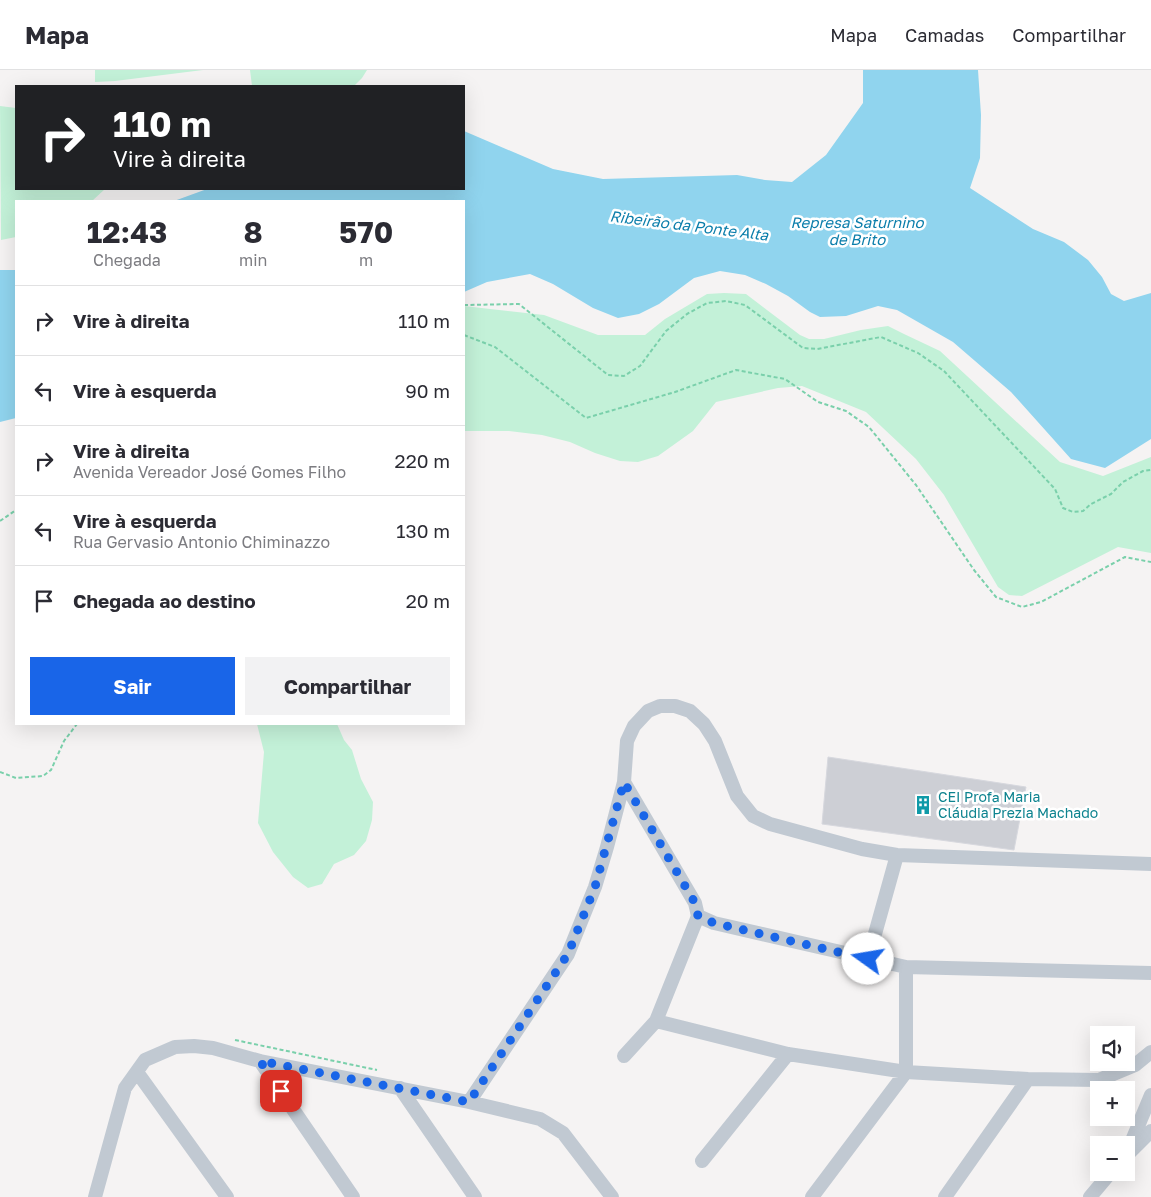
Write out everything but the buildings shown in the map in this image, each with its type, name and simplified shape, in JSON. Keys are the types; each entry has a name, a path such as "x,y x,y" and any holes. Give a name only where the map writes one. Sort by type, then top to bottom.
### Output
{"street":[{"path":"469,1102 568,954 595,887 624,782 626,741 634,726 648,711 660,706 674,706 690,711 704,724 715,741 737,796 753,816 770,824 862,849 897,855 1151,864"},
{"path":"624,782 695,903 698,916 656,1021 624,1056"},
{"path":"868,959 897,855"},
{"path":"698,916 714,923 906,967 1151,973"},
{"path":"812,1197 906,1072 906,967"},
{"path":"656,1021 788,1054 906,1072 1028,1079 1099,1080 1135,1065 1151,1052"},
{"path":"95,1197 125,1088 145,1060 175,1047 194,1046 213,1048 260,1061 469,1102 540,1119 563,1132 612,1197"},
{"path":"702,1161 788,1054"},
{"path":"260,1061 353,1197"},
{"path":"137,1072 227,1197"},
{"path":"945,1197 1028,1079"},
{"path":"400,1088 475,1197"},
{"path":"1134,1136 1151,1095"},
{"path":"1135,1147 1151,1131"},
{"path":"1090,1197 1103,1181"}],"path":[{"path":"465,305 519,304 608,375 624,376 640,366 666,331 688,314 707,303 726,301 744,305 803,348 817,349 881,337 918,354 944,371 1055,489 1063,508 1073,512 1083,511 1111,494 1123,482 1143,471 1151,470"},
{"path":"465,336 495,347 586,418 675,392 736,370 785,379 818,402 846,411 869,427 916,485 974,570 996,597 1007,603 1022,607 1041,602 1125,557 1151,562"},
{"path":"0,521 15,511"},
{"path":"0,772 16,778 44,776 51,770 64,741 76,725"},
{"path":"233,1040 376,1070"}],"green space":[{"path":"95,70 203,70 95,82"},
{"path":"250,70 367,70 355,85 252,85"},
{"path":"0,106 15,108 15,190 104,190 93,200 15,200 15,237 1,240"},
{"path":"707,294 746,294 800,335 809,339 824,339 888,326 940,351 1060,462 1103,476 1151,457 1151,553 1118,547 1022,596 1009,595 998,587 944,495 916,459 866,412 802,386 778,388 716,402 693,431 658,456 638,462 620,461 570,442 542,435 509,431 465,431 465,306 544,315 598,335 645,335 665,319"},
{"path":"257,725 337,725 344,740 352,750 361,779 373,802 372,820 366,841 354,855 334,864 322,884 308,888 293,877 273,852 258,823 264,752"}],"water":[{"name":"Represa Saturnino de Brito","path":"863,70 978,70 981,115 980,158 970,188 1033,229 1064,242 1088,260 1102,277 1111,294 1124,301 1151,293 1151,439 1105,468 1071,459 1011,392 953,342 897,310 878,306 846,316 820,317 788,296 745,275 720,271 694,278 659,304 639,314 618,318 593,308 553,284 530,274 487,282 465,292 465,200 177,200 204,190 465,190 465,131 553,169 603,179 737,175 792,182 826,155 863,103"},
{"path":"0,270 15,270 15,418 0,422"}],"place":[{"name":"CEI Profª Maria Cláudia Prezia Machado","path":"923,805"}],"route":[{"path":"281,1091 260,1061 469,1102 568,954 595,887 624,782 695,903 698,916 714,923 868,959"}],"water label":[{"name":"Ribeirão da Ponte Alta","path":"689,226"}]}
